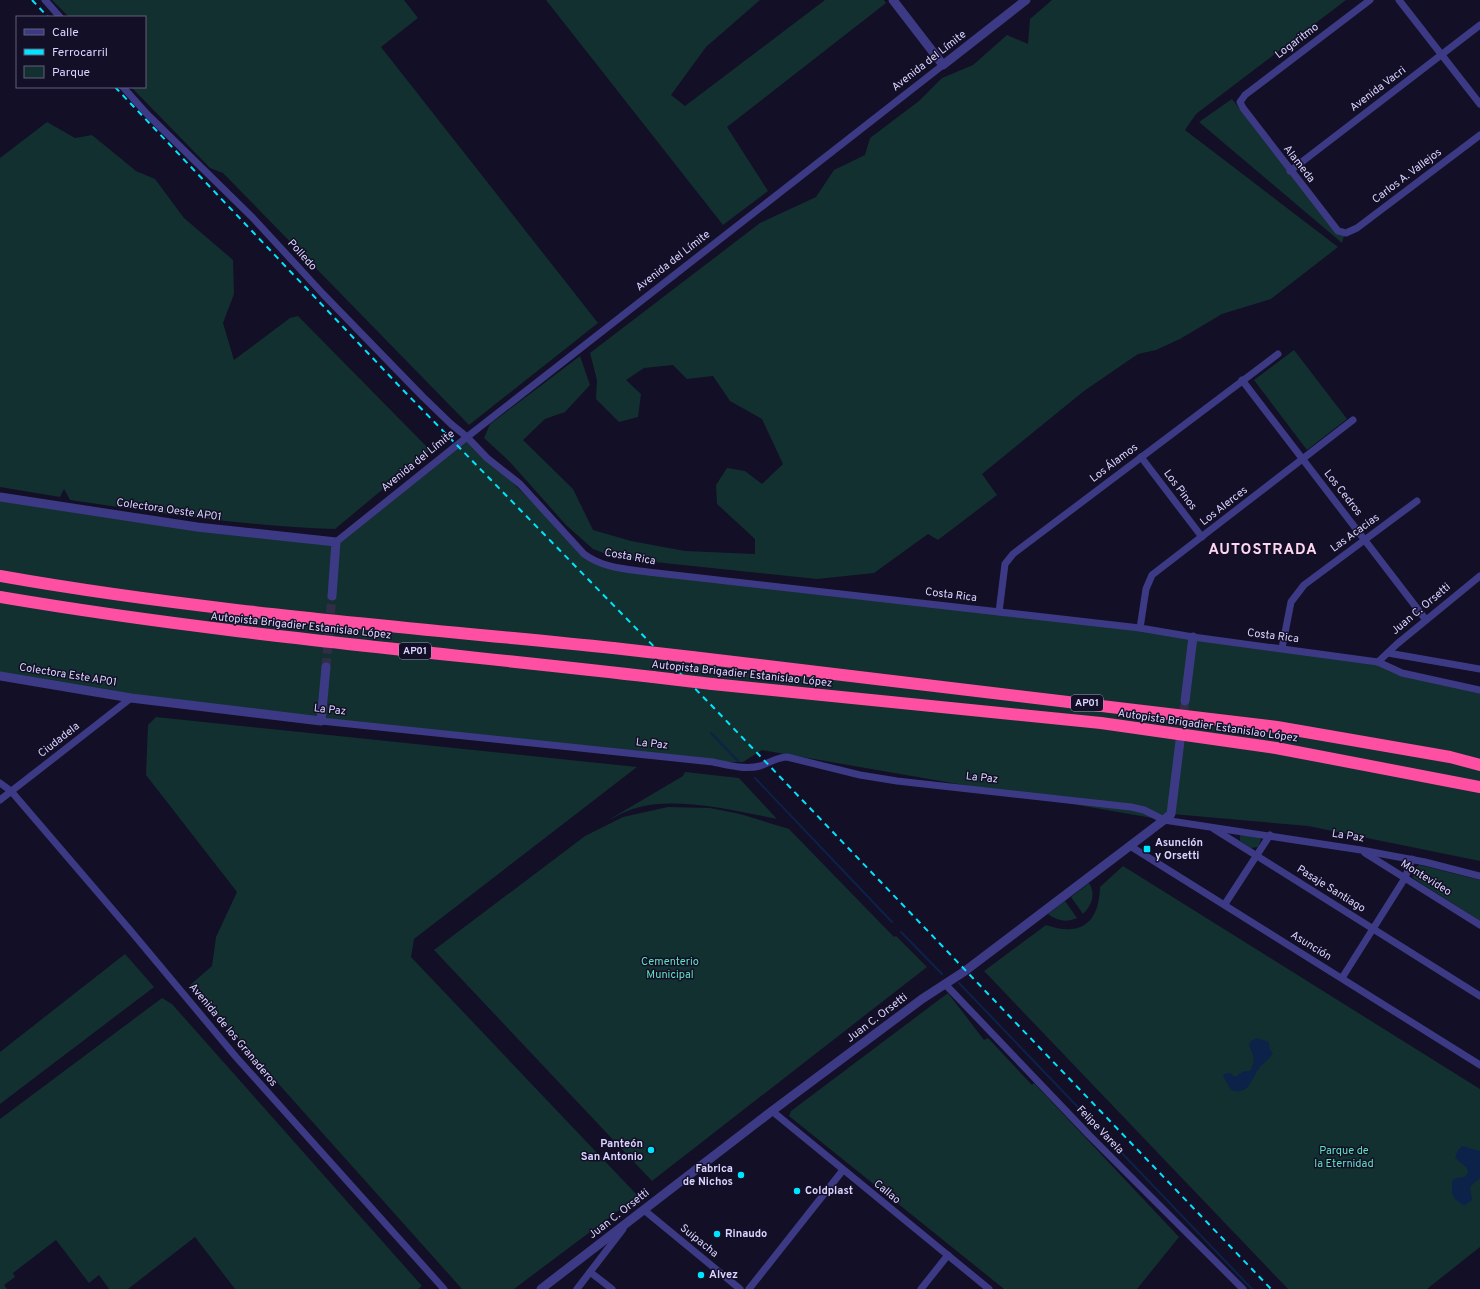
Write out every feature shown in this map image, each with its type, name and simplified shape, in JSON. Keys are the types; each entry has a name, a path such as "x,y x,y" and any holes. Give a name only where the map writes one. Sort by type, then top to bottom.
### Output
{"highway":[{"name":"Autopista Brigadier Estanislao López","path":"0,576 94,593 244,612 613,648 1277,726 1450,757 1480,765"},
{"name":"Autopista Brigadier Estanislao López","path":"0,598 93,613 220,630 712,684 1101,723 1276,748 1451,780 1480,787"}],"street":[{"path":"45,0 59,16"},
{"path":"893,0 943,65"},
{"name":"Avenida del Límite","path":"336,542 467,437 1026,0"},
{"name":"Logaritmo","path":"1240,102 1245,95 1370,0"},
{"path":"1399,0 1480,104"},
{"name":"Avenida Vacri","path":"1290,171 1480,25"},
{"name":"Polledo","path":"124,88 147,114 253,218 368,341 451,424 467,437"},
{"name":"Alameda","path":"1240,102 1290,171 1338,231 1346,233"},
{"name":"Carlos A. Vallejos","path":"1346,233 1358,228 1480,135"},
{"name":"Los Álamos","path":"999,612 1005,564 1013,554 1278,354"},
{"name":"Los Cedros","path":"1242,380 1366,539 1426,620"},
{"name":"Los Alerces","path":"1140,628 1146,589 1152,575 1353,420"},
{"name":"Costa Rica","path":"467,437 487,458 520,484 584,554 595,562 606,566 1140,628 1193,637 1282,648 1378,662 1402,673 1480,690"},
{"name":"Los Pinos","path":"1141,457 1202,537"},
{"name":"Colectora Oeste AP01","path":"0,498 197,527 336,542"},
{"name":"Las Acacias","path":"1282,648 1291,602 1304,585 1417,501"},
{"path":"332,596 336,542"},
{"name":"Juan C. Orsetti","path":"1378,662 1480,576"},
{"path":"1185,701 1193,637"},
{"path":"1388,653 1480,669"},
{"path":"321,721 326,667"},
{"name":"Colectora Este AP01","path":"0,676 131,698"},
{"name":"La Paz","path":"131,698 321,721 705,761 749,768 759,766 781,757 787,757 860,774 897,780 1131,807 1144,810 1164,820"},
{"name":"Ciudadela","path":"0,800 131,698"},
{"name":"Juan C. Orsetti","path":"541,1289 772,1111 922,999 971,967 1171,814 1180,741"},
{"name":"Avenida de los Granaderos","path":"0,783 11,791 236,1057 444,1289"},
{"name":"Pasaje Santiago","path":"1164,820 1211,827 1480,996"},
{"name":"La Paz","path":"1211,827 1361,850 1480,876"},
{"path":"1225,904 1270,835"},
{"name":"Asunción","path":"1130,846 1225,904 1480,1065"},
{"name":"Montevideo","path":"1361,850 1480,925"},
{"path":"1342,978 1405,878 1412,860"},
{"name":"Felipe Varela","path":"945,984 1089,1135 1243,1289"},
{"name":"Callao","path":"772,1111 989,1289"},
{"path":"749,1289 844,1170"},
{"name":"Suipacha","path":"644,1210 740,1289"},
{"path":"577,1289 628,1222"},
{"path":"921,1289 948,1255"},
{"path":"590,1272 612,1289"}],"green space":[{"path":"52,0 404,0 418,18 381,47 598,323 469,425 223,173 210,168 132,88 146,88 146,16 68,16"},
{"path":"546,0 760,0 706,47 671,95 685,106 825,0 884,0 886,3 727,127 768,191 723,225"},
{"path":"1052,0 1346,0 1196,114 1185,130 1338,247 1271,299 1222,314 1180,339 1156,350 1138,354 1084,391 982,474 997,495 938,540 928,534 874,573 817,579 616,558 593,549 566,525 509,461 484,438 490,424 580,356 590,385 565,412 545,419 523,440 573,489 593,530 631,541 685,551 755,554 755,539 717,504 716,485 727,468 745,471 762,484 783,464 762,419 730,401 713,376 687,379 673,365 644,368 626,380 641,394 638,417 619,422 596,399 597,380 590,353 760,223 816,197 834,170 865,155 870,138 919,101 942,78 973,65 1007,35 1028,44 1030,19"},
{"path":"1232,99 1337,234 1344,236 1342,243 1199,122"},
{"path":"47,122 75,138 92,135 136,171 155,179 184,218 233,260 234,294 223,323 234,360 290,318 298,316 430,450 335,529 235,522 70,500 64,489 60,497 0,487 0,158"},
{"path":"1294,350 1347,419 1307,450 1254,380"},
{"path":"467,437 584,554 606,566 866,596 1378,662 1402,673 1480,690 1480,861 1308,826 1172,814 1164,820 762,750 743,762 713,762 321,721 0,676 0,497 336,542"},
{"path":"156,717 637,767 414,939 411,957 638,1196 514,1289 462,1289 190,985 212,966 216,937 237,892 146,775 148,725"},
{"path":"685,772 739,778 777,819 706,806 669,804 636,808 624,812 605,822 683,776"},
{"name":"Cementerio Municipal","path":"668,807 710,808 740,814 789,829 894,937 896,936 927,967 652,1181 434,950 585,836 623,817"},
{"path":"1240,835 1260,837 1261,840 1258,847 1251,848 1240,841"},
{"path":"1420,865 1480,880 1480,921 1413,878 1412,872 1417,866"},
{"name":"Parque de la Eternidad","path":"1123,866 1480,1089 1480,1247 1427,1289 1288,1289 984,971 1046,925 1069,929 1078,928 1086,924 1092,918 1096,910 1100,887"},
{"path":"1089,883 1093,895 1089,907 1083,914 1071,897"},
{"path":"1065,901 1077,918 1062,920 1048,914"},
{"path":"125,954 154,987 0,1104 0,1052"},
{"path":"948,993 984,1040 988,1038 1032,1085 1034,1083 1179,1237 1137,1289 1004,1289 789,1116 791,1111"},
{"path":"162,998 172,1004 422,1286 418,1289 235,1289 195,1237 128,1289 109,1289 99,1275 89,1283 56,1240 13,1273 15,1277 4,1285 7,1289 0,1289 0,1119"}],"water":[{"path":"1257,1038 1269,1042 1270,1050 1273,1053 1260,1067 1246,1089 1242,1091 1231,1090 1223,1076 1226,1073 1230,1073 1235,1077 1244,1071 1250,1071 1254,1058 1249,1046 1251,1041"},
{"path":"1462,1146 1480,1151 1480,1178 1470,1187 1472,1200 1464,1206 1455,1199 1452,1194 1452,1181 1456,1178 1465,1177 1468,1172 1467,1168 1455,1158 1458,1150"}],"waterway":[{"path":"711,733 738,761"},
{"path":"755,778 892,922"},
{"path":"901,932 942,974"},
{"path":"959,983 1252,1289"}],"tunnel":[{"path":"326,667 332,596"},
{"path":"1180,740 1185,701"}],"railway":[{"path":"32,0 47,16"},
{"path":"116,88 404,391 714,708 1271,1289"}],"place":[{"name":"Asunción y Orsetti","path":"1147,849"},
{"name":"Panteón San Antonio","path":"651,1150"},
{"name":"Fabrica de Nichos","path":"741,1175"},
{"name":"Coldplast","path":"797,1191"},
{"name":"Rinaudo","path":"717,1234"},
{"name":"Alvez","path":"701,1275"}],"district":[{"name":"AUTOSTRADA","path":"1263,550"}]}
